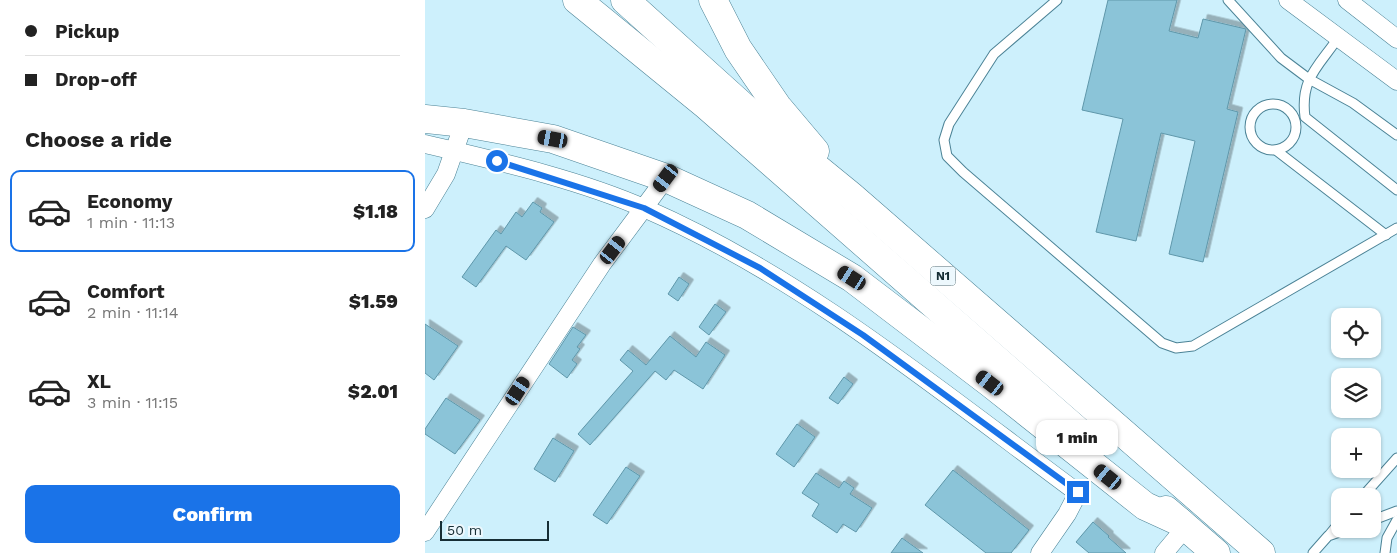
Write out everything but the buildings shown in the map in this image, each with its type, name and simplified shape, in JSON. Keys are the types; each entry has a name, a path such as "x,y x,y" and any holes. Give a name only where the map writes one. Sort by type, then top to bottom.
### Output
{"highway":[{"name":"N1","path":"577,0 707,106 1024,381 1182,525 1216,553"},
{"name":"N1","path":"625,0 758,120 850,196 1261,553"},
{"path":"713,0 738,49 777,106 850,196"},
{"path":"425,119 464,122 553,139 666,178 747,215 852,278 1145,506 1182,525"}],"street":[{"path":"1288,0 1397,81"},
{"path":"1347,0 1397,39"},
{"path":"425,209 446,174 464,122"},
{"path":"425,144 533,172 644,208 760,268 855,330 1078,492"},
{"path":"425,532 575,304 666,178"},
{"path":"1040,553 1067,514 1078,492 1096,468"},
{"path":"1164,553 1182,525"}],"lane":[{"path":"1057,0 994,54 949,124 944,140 947,156 963,172 1162,343 1176,348 1193,346 1397,228"},
{"path":"1228,0 1281,58 1309,79 1353,103 1397,134"},
{"path":"1338,38 1309,79 1304,90 1305,117 1397,190"},
{"path":"1267,104 1274,104 1287,109 1295,121 1296,130 1293,140 1286,147 1277,150 1263,149 1252,139 1249,125 1255,112 1267,104"},
{"path":"1295,121 1305,117"},
{"path":"1277,150 1386,235"},
{"path":"1370,488 1397,458"},
{"path":"1381,517 1397,511"},
{"path":"1385,553 1387,538 1397,520"},
{"path":"1313,553 1331,532"}],"route":[{"path":"497,161 577,185 644,208 760,268 863,335 1078,492"}]}
